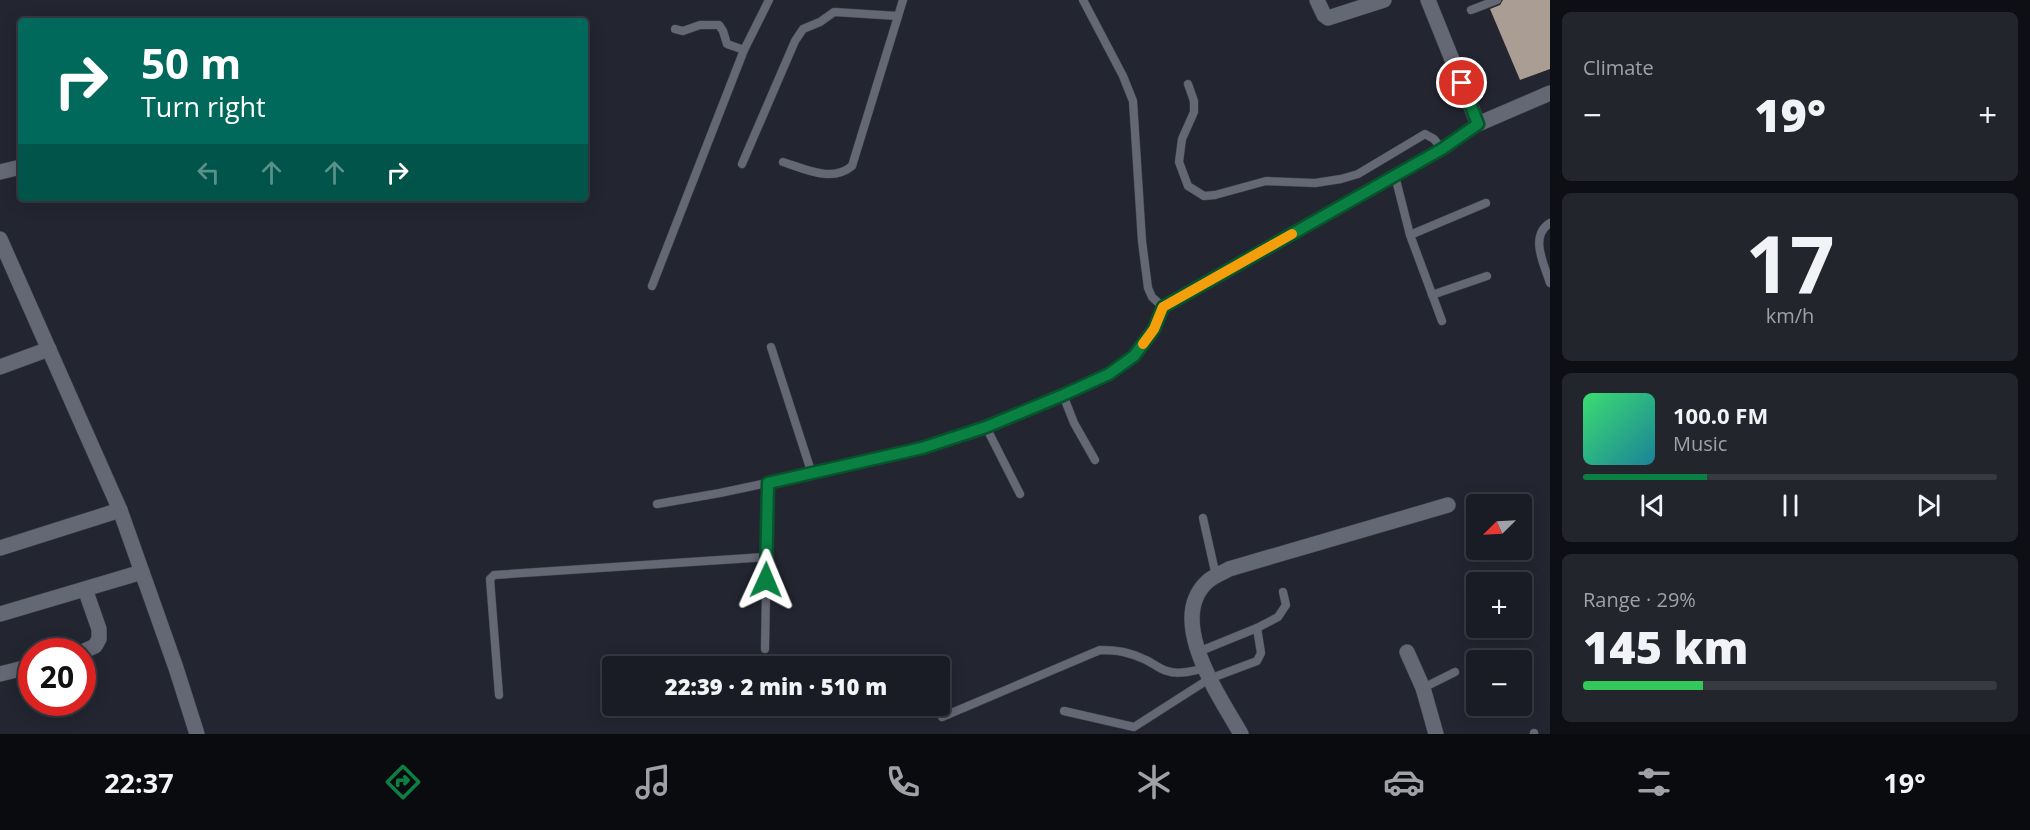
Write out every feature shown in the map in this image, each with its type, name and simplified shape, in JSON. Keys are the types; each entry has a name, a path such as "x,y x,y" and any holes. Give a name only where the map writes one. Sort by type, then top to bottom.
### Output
{"street":[{"path":"1317,0 1324,15 1328,18 1384,0"},
{"path":"1428,0 1478,124 1550,93"},
{"path":"0,172 18,168"},
{"path":"0,241 120,510 176,668 196,734"},
{"path":"0,367 49,349"},
{"path":"1241,734 1207,674 1198,652 1192,612 1201,590 1216,576 1229,569 1448,505"},
{"path":"0,548 120,510"},
{"path":"0,614 142,572"},
{"path":"85,589 99,629 96,643"},
{"path":"1407,652 1423,688 1436,734"},
{"path":"0,674 18,670"}],"lane":[{"path":"652,286 744,50 769,0"},
{"path":"783,162 824,175 844,172 852,166 903,0"},
{"path":"1083,0 1123,76 1133,101 1142,242 1148,288 1152,297 1163,307"},
{"path":"1471,10 1497,0"},
{"path":"742,164 795,41 803,29 820,22 834,12 898,16"},
{"path":"675,29 683,31 700,25 719,26 723,31 726,44 744,50"},
{"path":"1188,84 1194,101 1194,112 1182,139 1179,162 1188,186 1204,196 1266,181 1315,183 1341,179 1358,174 1425,134 1434,139 1442,149"},
{"path":"657,504 812,474 922,448 986,427 1109,374 1134,356 1154,329 1163,307 1442,149 1478,124"},
{"path":"1395,176 1410,236 1442,321"},
{"path":"1410,236 1486,203"},
{"path":"1550,223 1544,227 1538,242 1550,283"},
{"path":"1432,295 1487,276"},
{"path":"771,347 812,474"},
{"path":"1063,395 1074,423 1095,460"},
{"path":"986,427 1020,494"},
{"path":"765,649 768,483"},
{"path":"1203,518 1216,576"},
{"path":"499,695 490,579 494,575 766,557"},
{"path":"1198,652 1278,617 1286,605 1283,592"},
{"path":"1064,711 1135,731 1207,674 1257,661 1262,653 1257,628"},
{"path":"942,717 1100,651 1125,652 1147,660 1167,672 1190,671 1207,674"},
{"path":"1423,688 1455,672"}],"building":[{"path":"1503,0 1550,0 1550,69 1520,80 1490,9 1500,5"}],"slow traffic":[{"path":"1143,344 1154,329 1163,307 1292,234"}],"route":[{"path":"766,580 768,483 922,448 986,427 1109,374 1134,356 1154,329 1163,307 1442,149 1478,124 1462,83"}]}
